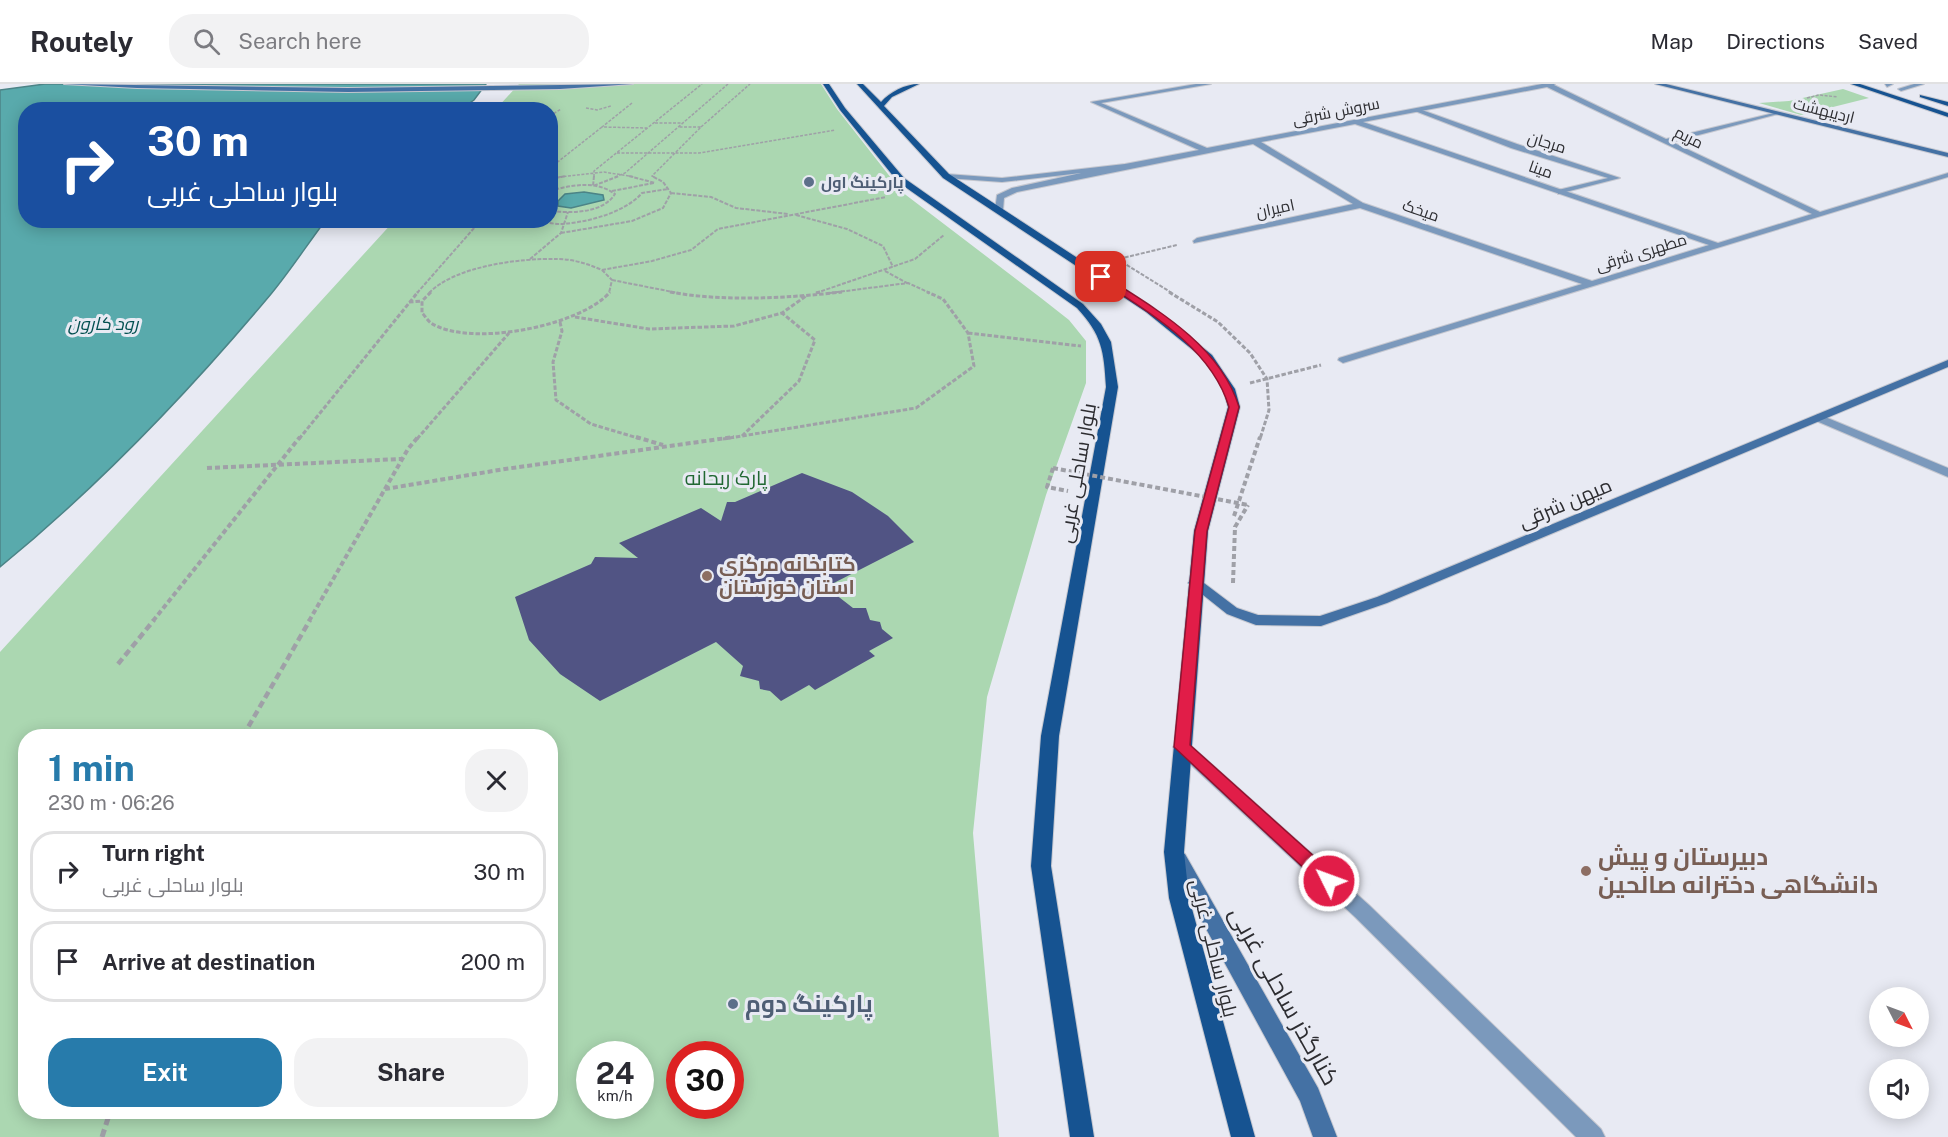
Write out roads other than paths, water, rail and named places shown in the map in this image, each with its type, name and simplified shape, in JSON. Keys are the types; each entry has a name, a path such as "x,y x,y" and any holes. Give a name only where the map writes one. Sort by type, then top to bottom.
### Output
{"main road":[{"path":"67,84 308,91 502,89 630,84"},
{"path":"168,84 326,88 547,84"},
{"name":"بلوار ساحلی غربی","path":"826,84 856,127 901,180 1080,306 1101,328 1109,349 1112,387 1050,736 1041,866 1082,1137"},
{"name":"بلوار ساحلی غربی","path":"860,84 946,176 1150,310 1208,357 1229,389 1234,407 1201,531 1174,852 1179,898 1243,1137"},
{"path":"880,107 890,96 916,84"},
{"name":"اردیبهشت","path":"1658,84 1948,155"},
{"path":"1854,84 1948,115"},
{"path":"1887,84 1948,104"},
{"name":"میهن شرقی","path":"1195,583 1232,610 1256,620 1321,621 1382,600 1948,363"},
{"name":"کنارگذر ساحلی غربی","path":"1174,852 1310,1096 1325,1137"}],"street":[{"path":"1207,150 1094,102 1208,84"},
{"name":"سروش شرقی","path":"1125,166 1550,84"},
{"name":"مریم","path":"1550,84 1818,214"},
{"path":"1901,89 1921,84"},
{"name":"مرجان","path":"1417,110 1514,146 1616,178 1561,192"},
{"path":"1666,141 1776,113"},
{"name":"مینا","path":"1355,122 1716,245"},
{"name":"میخک","path":"1254,141 1360,205 1589,283"},
{"path":"946,176 1002,180 1125,166"},
{"path":"999,210 1000,197 1015,190 1125,166"},
{"name":"مطهری شرقی","path":"1343,360 1948,175"},
{"name":"امیران","path":"1197,241 1360,205"},
{"path":"1818,418 1948,473"},
{"path":"1182,747 1362,911 1593,1137"}],"water":[{"name":"رود کارون","path":"45,84 486,84 471,102 18,102 18,228 320,228 271,294 208,367 142,437 73,504 0,567 0,90"},
{"path":"584,192 603,195 604,200 571,208 558,206 558,201 565,194"}],"place":[{"name":"پارکینگ اول","path":"809,182"},
{"name":"کتابخانه مرکزی استان خوزستان","path":"707,576"},
{"name":"دبیرستان و پیش دانشگاهی دخترانه صالحین","path":"1586,871"},
{"name":"پارکینگ دوم","path":"733,1004"}],"park label":[{"name":"پارک ریحانه","path":"726,478"}]}
